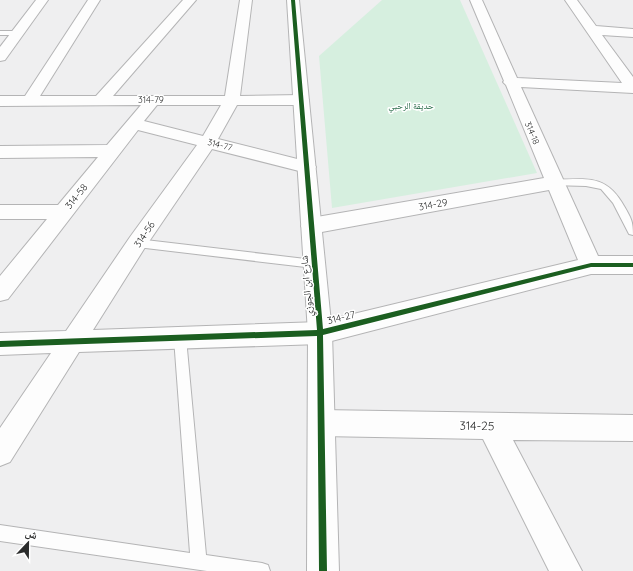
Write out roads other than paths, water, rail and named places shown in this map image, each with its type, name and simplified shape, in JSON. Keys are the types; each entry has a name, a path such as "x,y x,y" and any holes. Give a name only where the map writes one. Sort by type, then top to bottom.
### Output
{"street":[{"path":"0,58 42,0"},
{"path":"30,100 94,0"},
{"path":"101,100 190,0"},
{"name":"314-56","path":"0,452 137,243 208,142 232,100 246,0"},
{"name":"شارع ابن الجوزي","path":"293,0 320,333 323,571"},
{"name":"314-18","path":"476,0 510,82 591,265"},
{"path":"571,0 633,88"},
{"path":"592,30 633,33"},
{"path":"510,82 633,88"},
{"name":"314-79","path":"0,100 301,100"},
{"name":"314-58","path":"0,292 153,100"},
{"name":"314-77","path":"134,124 306,167"},
{"path":"0,152 112,152"},
{"name":"314-29","path":"311,226 554,183"},
{"path":"0,212 63,212"},
{"name":"314-27","path":"0,344 320,333 591,265 633,265"},
{"name":"314-25","path":"321,423 633,428"},
{"path":"491,426 566,571"}],"lane":[{"path":"0,33 18,33"},
{"path":"554,183 596,184 604,187 611,192 633,232"},
{"path":"137,243 314,264"},
{"path":"180,338 199,561"},
{"path":"0,533 262,571"}],"park label":[{"name":"حديقة الرحبي","path":"411,106"}]}
